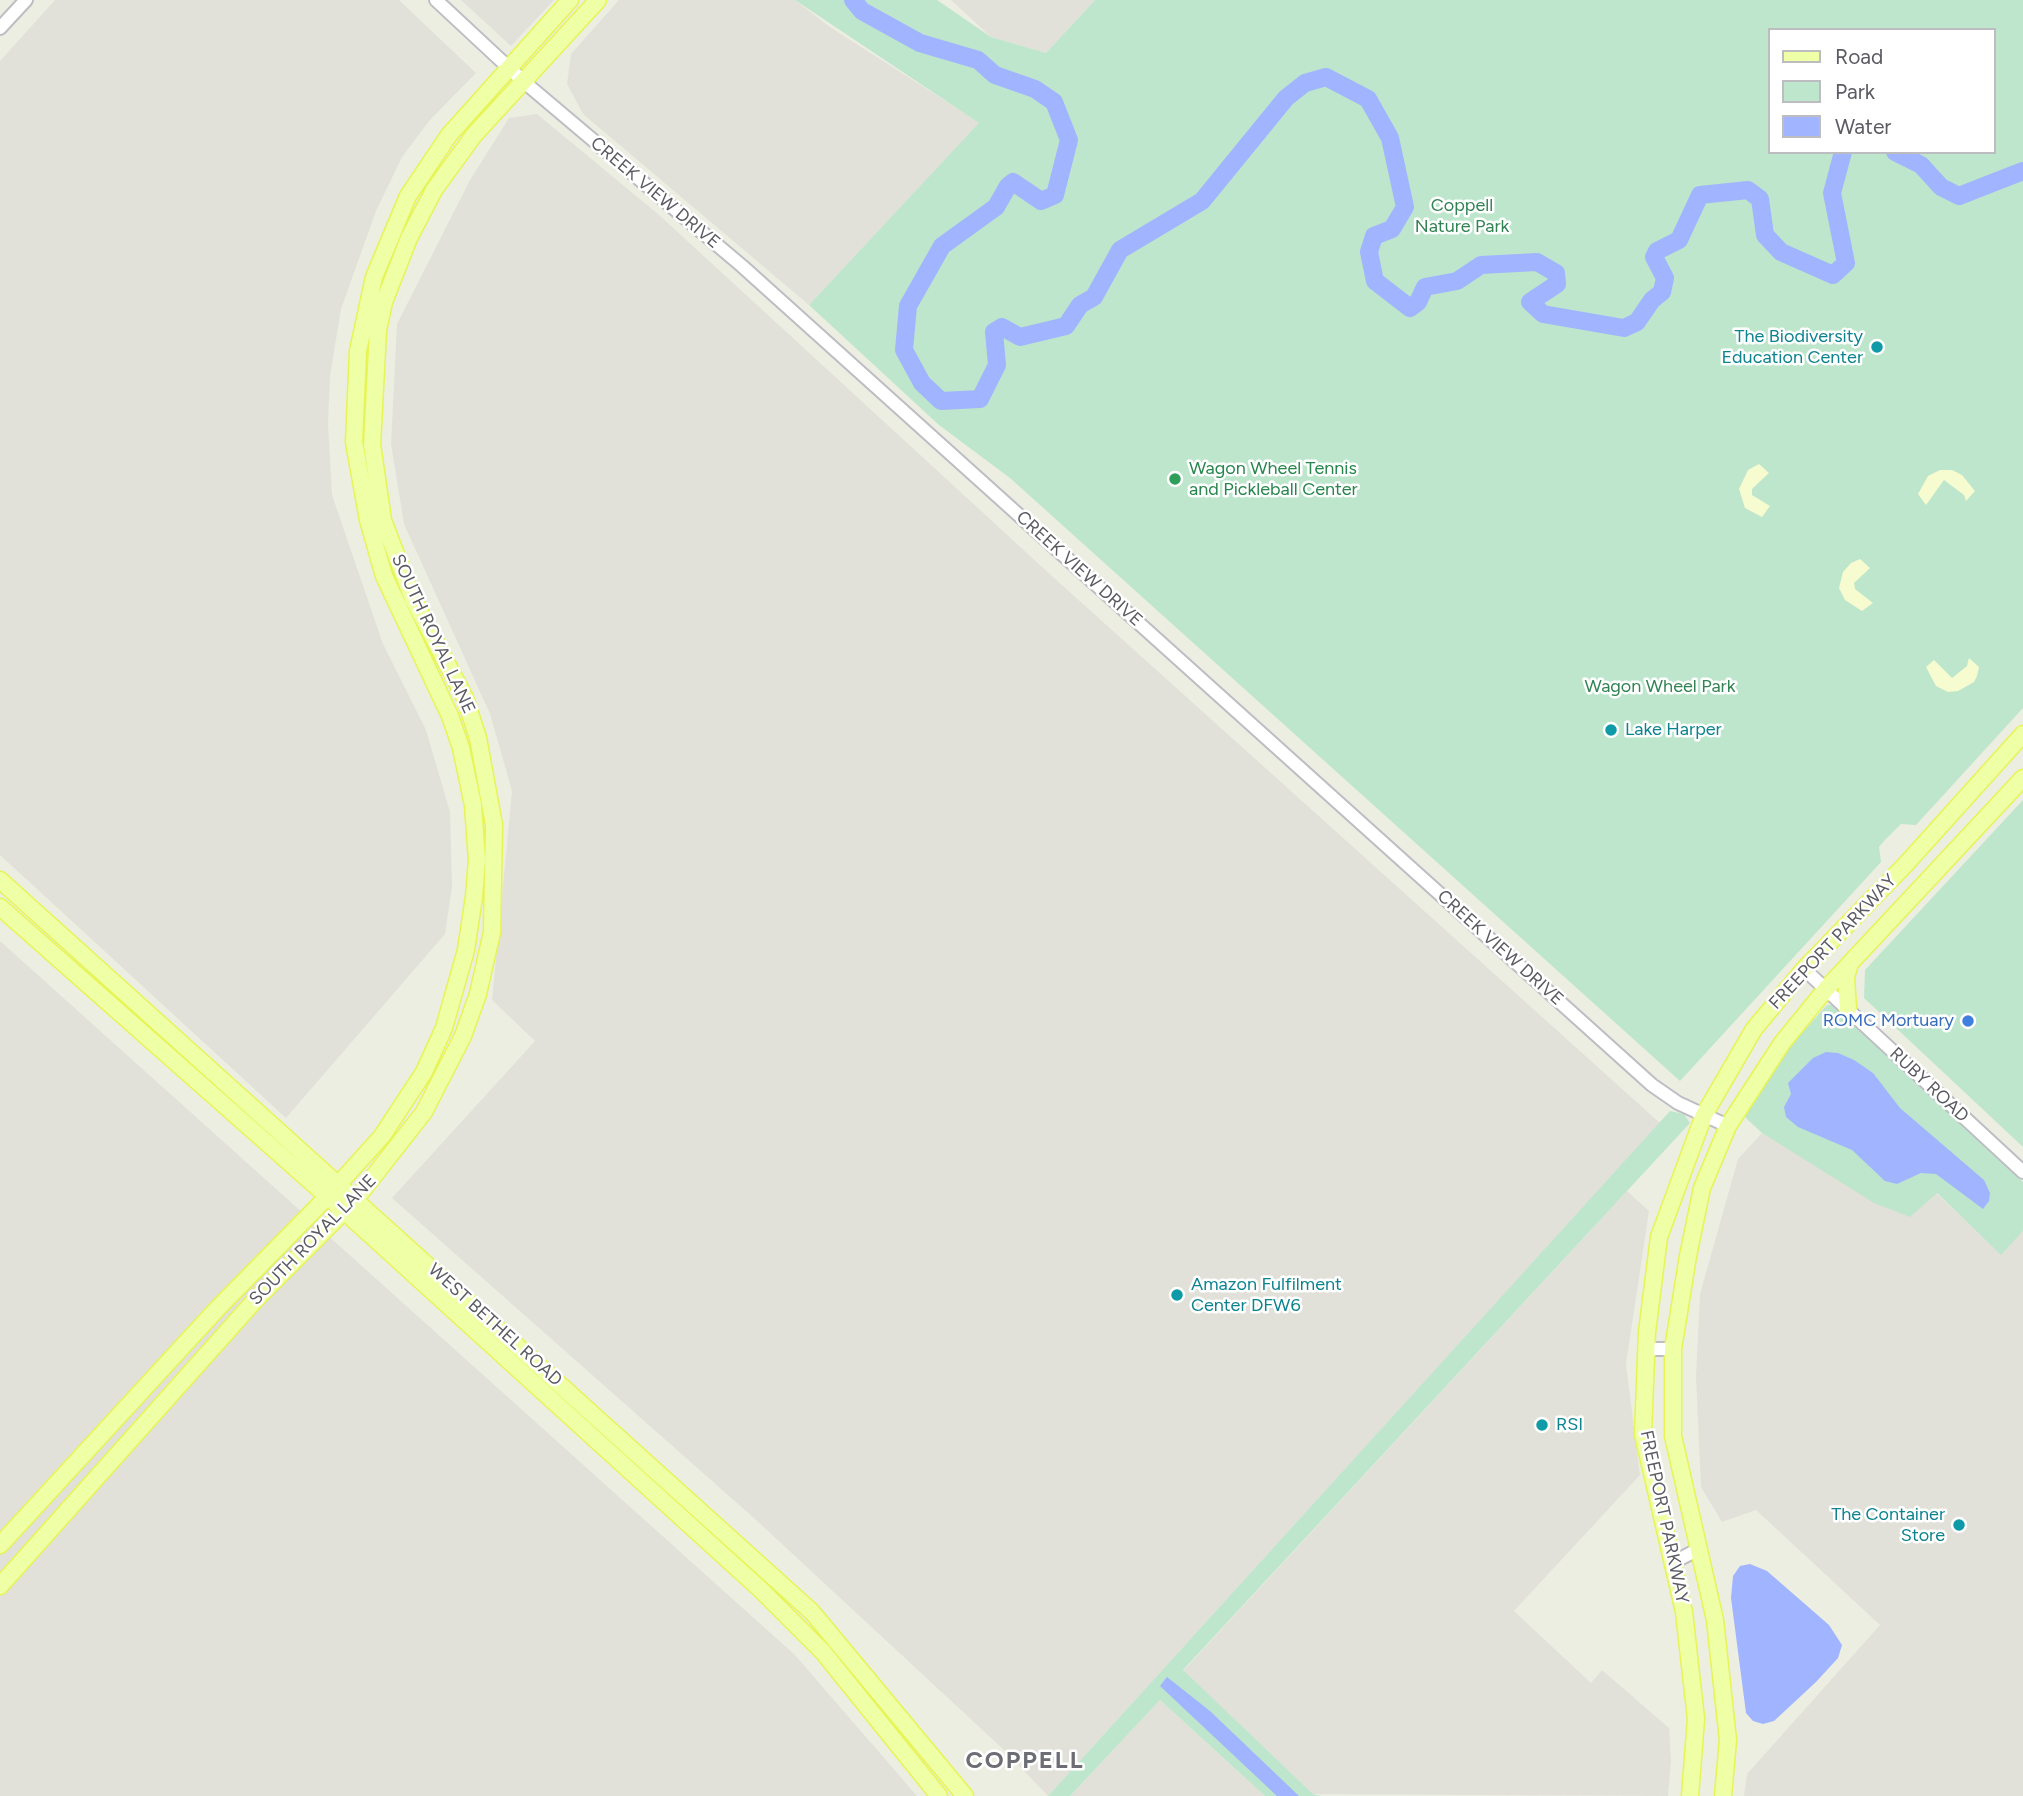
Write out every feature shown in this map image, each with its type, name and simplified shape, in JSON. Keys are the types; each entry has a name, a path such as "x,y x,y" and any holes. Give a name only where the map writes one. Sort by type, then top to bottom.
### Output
{"main road":[{"name":"SOUTH ROYAL LANE","path":"0,1545 216,1309 333,1191 382,1136 424,1072 457,988 471,921 477,860 473,806 461,748 436,681 384,576 359,482 353,428 358,351 369,295 391,233 429,162 508,67 570,0"},
{"name":"SOUTH ROYAL LANE","path":"0,1586 257,1298 349,1206 411,1130 444,1077 476,1000 492,922 494,825 478,738 453,672 413,599 389,539 379,499 372,445 378,330 385,299 409,237 434,190 459,153 598,0"},
{"path":"369,295 385,299"},
{"path":"436,681 453,672"},
{"name":"FREEPORT PARKWAY","path":"1689,1796 1696,1719 1684,1612 1643,1434 1646,1349 1659,1237 1704,1115 1754,1029 1804,969 1918,851 2023,734"},
{"name":"FREEPORT PARKWAY","path":"1723,1796 1728,1741 1715,1620 1673,1436 1673,1349 1702,1188 1728,1126 1753,1084 1826,989 2023,778"},
{"path":"1918,851 1934,875"},
{"path":"1906,863 1934,875"},
{"name":"WEST BETHEL ROAD","path":"0,880 76,948 760,1589 822,1652 939,1796"},
{"name":"WEST BETHEL ROAD","path":"0,906 61,963 333,1191"},
{"path":"471,921 492,922"},
{"path":"61,963 76,948"},
{"path":"1848,1009 1846,977 1850,963"},
{"name":"WEST BETHEL ROAD","path":"349,1206 812,1612 965,1796"},
{"path":"864,1703 879,1690"}],"street":[{"path":"0,28 26,0"},
{"name":"CREEK VIEW DRIVE","path":"436,0 523,81 742,266 1652,1084 1678,1103 1728,1126"},
{"name":"RUBY ROAD","path":"1804,969 2023,1172"},
{"path":"1646,1349 1673,1349"},
{"path":"1672,1563 1697,1550"}],"shaded area":[{"path":"55,0 399,0 476,73 430,120 402,157 376,211 341,309 330,376 328,424 332,495 383,644 426,730 450,812 452,887 445,934 286,1118 0,855 0,61"},
{"path":"461,0 554,0 511,46"},
{"path":"619,0 795,0 830,27 980,123 809,305 583,114 567,84 571,54"},
{"path":"951,0 1095,0 1046,53 991,37"},
{"path":"537,114 658,214 1053,577 1660,1123 1048,1796 1003,1749 755,1519 392,1198 535,1041 492,1000 512,791 490,714 404,524 391,444 397,324 470,180 509,118"},
{"path":"0,941 795,1655 917,1796 0,1796"},
{"path":"1762,1133 1818,1165 1936,1193 2001,1254 2023,1231 2023,1796 1744,1796 1747,1774 1880,1625 1756,1510 1722,1522 1701,1487 1696,1377 1700,1294 1738,1159"},
{"path":"1627,1191 1649,1211 1626,1364 1640,1475 1514,1611 1591,1683 1602,1670 1669,1728 1671,1760 1668,1796 1313,1794 1183,1671"},
{"path":"1160,1700 1265,1796 1070,1796"}],"green space":[{"path":"795,0 937,0 991,37 1046,53 1095,0 2023,0 2023,708 1916,825 1901,824 1884,841 1879,847 1881,862 1680,1081 1010,478 939,425 809,305 979,123"},
{"path":"2023,800 2023,1147 1864,998 1865,970"},
{"path":"1827,1005 1836,1005 1858,1024 2023,1182 2023,1231 2001,1255 1937,1193 1910,1217 1874,1203 1762,1133 1747,1119 1743,1113 1773,1065"},
{"path":"1670,1111 1684,1114 1690,1123 1183,1670 1313,1794 1321,1796 1265,1796 1160,1700 1070,1796 1048,1796"}],"sand":[{"path":"1759,464 1769,473 1752,489 1752,495 1770,506 1762,517 1745,508 1739,489 1748,470"},
{"path":"1940,470 1952,470 1962,475 1975,491 1966,501 1964,495 1944,480 1926,505 1918,494 1928,476"},
{"path":"1860,559 1870,568 1854,583 1855,589 1873,603 1862,611 1845,600 1839,588 1843,572 1851,563"},
{"path":"1969,658 1979,667 1977,676 1974,682 1958,691 1948,692 1936,686 1926,667 1934,660 1952,678 1967,666"}],"water":[{"path":"1826,1052 1838,1053 1854,1060 1873,1073 1900,1108 1984,1180 1990,1193 1989,1201 1983,1209 1936,1174 1921,1173 1897,1184 1885,1181 1852,1150 1798,1127 1786,1117 1784,1107 1791,1094 1788,1083 1813,1058"},
{"path":"1750,1564 1767,1571 1829,1625 1842,1645 1838,1658 1816,1682 1774,1721 1763,1724 1753,1721 1746,1713 1731,1598 1733,1576 1740,1566"},
{"path":"1167,1677 1210,1711 1299,1796 1277,1796 1160,1686"}],"waterway":[{"path":"853,0 862,11 920,43 978,60 995,75 1035,89 1054,102 1069,140 1055,195 1041,201 1013,182 996,207 942,246 908,306 904,350 922,383 941,401 980,399 997,365 994,332 1002,327 1020,337 1066,326 1080,305 1094,297 1120,250 1202,201 1286,98 1305,83 1326,77 1368,99 1390,138 1405,207 1392,229 1374,236 1369,252 1375,281 1410,308 1418,302 1425,287 1457,281 1481,265 1537,262 1556,273 1557,284 1530,302 1543,314 1624,328 1637,322 1652,300 1662,292 1665,278 1654,257 1657,251 1679,240 1700,195 1748,190 1760,199 1765,235 1781,252 1833,275 1846,263 1832,193 1842,154"},
{"path":"1899,154 1921,165 1941,187 1959,196 2023,171"}],"place":[{"name":"The Biodiversity Education Center","path":"1877,347"},
{"name":"Wagon Wheel Tennis and Pickleball Center","path":"1175,479"},
{"name":"Lake Harper","path":"1611,730"},
{"name":"ROMC Mortuary","path":"1968,1021"},
{"name":"Amazon Fulfilment Center DFW6","path":"1177,1295"},
{"name":"RSI","path":"1542,1425"},
{"name":"The Container Store","path":"1959,1525"}],"district":[{"name":"COPPELL","path":"1025,1761"}],"park label":[{"name":"Coppell Nature Park","path":"1462,216"},
{"name":"Wagon Wheel Park","path":"1660,687"}]}
